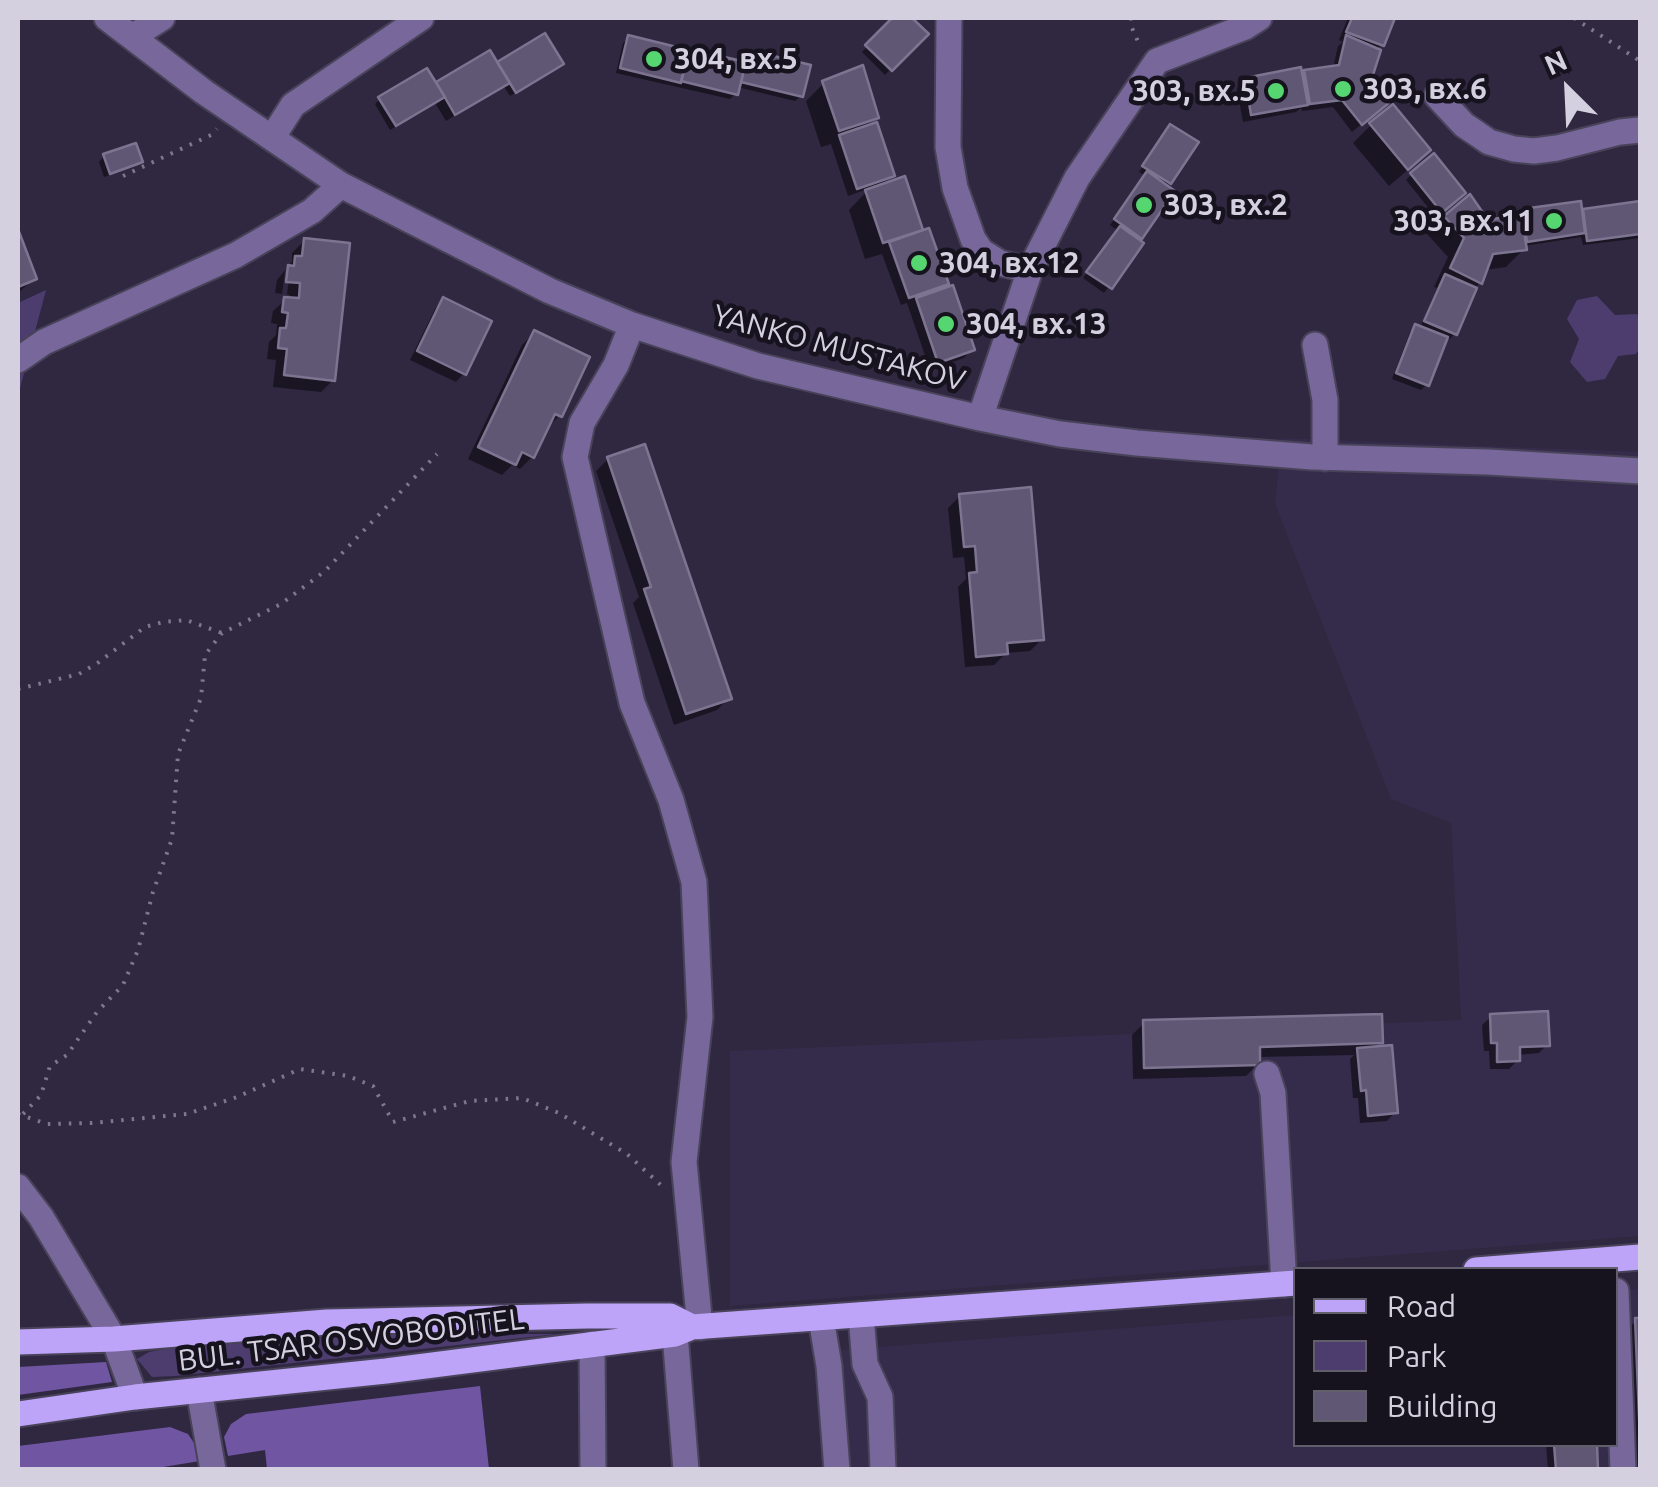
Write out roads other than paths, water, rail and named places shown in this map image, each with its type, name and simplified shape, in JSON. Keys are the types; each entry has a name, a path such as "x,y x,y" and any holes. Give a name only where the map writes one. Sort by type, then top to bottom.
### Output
{"main road":[{"path":"1545,1267 1614,1264 1640,1257"},
{"name":"BUL. TSAR OSVOBODITEL","path":"18,1414 135,1396 386,1371 689,1329 1290,1284"},
{"name":"BUL. TSAR OSVOBODITEL","path":"18,1342 327,1322 587,1316 670,1316 689,1329"}],"street":[{"name":"YANKO MUSTAKOV","path":"107,18 235,113 341,184 550,290 632,325 758,366 1060,434 1325,458 1488,462 1640,472"},
{"path":"132,37 162,18"},
{"path":"272,138 293,106 422,18"},
{"path":"948,18 948,147 955,188 973,239 981,250 1000,263 1030,270"},
{"path":"980,418 1030,270 1077,178 1157,61 1259,18"},
{"path":"1437,96 1464,125 1489,142 1514,149 1557,148 1640,130"},
{"path":"18,360 44,342 236,255 312,211 341,184"},
{"path":"632,325 616,365 582,423 574,457 632,702 670,800 694,882 700,1017 684,1162 689,1329 686,1470"},
{"path":"1315,344 1324,400 1325,458"},
{"path":"1267,1074 1274,1094 1290,1284"},
{"path":"18,1187 41,1217 114,1338 135,1396"},
{"path":"861,1315 865,1364 880,1397 883,1470"},
{"path":"821,1318 837,1470"},
{"path":"1618,1342 1623,1470"},
{"path":"592,1344 594,1470"},
{"path":"199,1390 213,1470"}],"place":[{"name":"304, вх.5","path":"654,59"},
{"name":"303, вх.6","path":"1343,89"},
{"name":"303, вх.5","path":"1276,91"},
{"name":"303, вх.2","path":"1144,205"},
{"name":"303, вх.11","path":"1554,221"},
{"name":"304, вх.12","path":"919,263"},
{"name":"304, вх.13","path":"946,324"}]}
